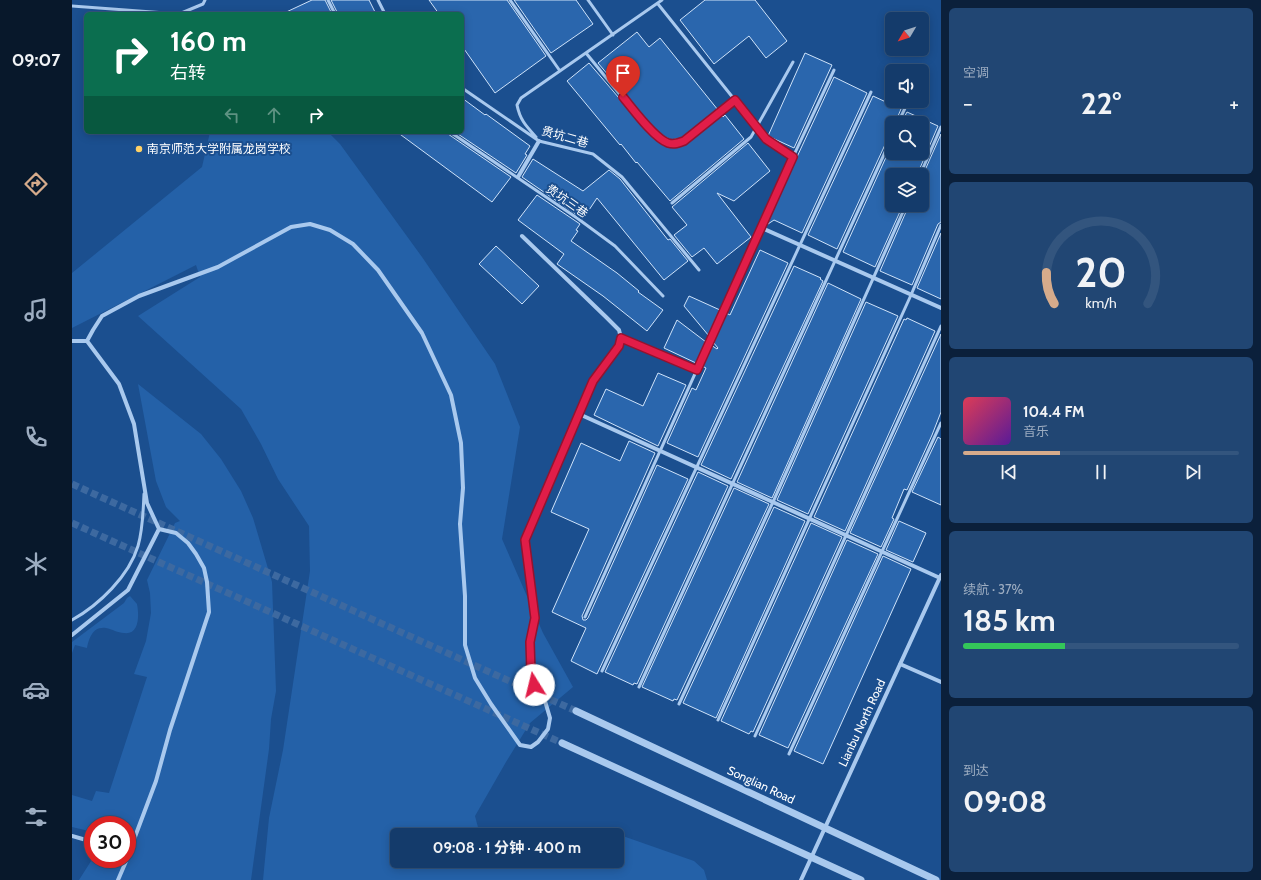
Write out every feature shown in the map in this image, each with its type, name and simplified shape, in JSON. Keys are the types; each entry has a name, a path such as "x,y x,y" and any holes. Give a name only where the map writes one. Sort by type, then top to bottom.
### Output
{"street":[{"path":"518,177 539,141"},
{"path":"87,342 102,316 139,296 218,266 291,227 310,224 330,230 353,244 378,270 422,333 451,395 461,443 463,488 460,524 465,596 465,645 475,678 491,704 520,745 531,747 543,737 548,729 550,718 545,701 534,685 531,672 530,642 535,618 525,540 593,381 619,346 621,338 619,330 522,236"},
{"path":"762,228 941,308"},
{"path":"72,341 87,342 119,384 134,424 147,503 159,529"},
{"path":"579,414 882,552 940,576"},
{"path":"72,635 128,590 159,529"},
{"path":"136,832 156,781 170,730 210,612 204,568 196,554 188,543 176,533 159,529"},
{"name":"Lianbu North Road","path":"801,880 940,576"},
{"path":"900,664 941,682"},
{"name":"Songlian Road","path":"576,710 936,880"},
{"path":"562,743 861,880"},
{"path":"72,836 84,839"},
{"path":"118,880 123,868"}],"lane":[{"path":"184,12 203,4 205,0"},
{"path":"328,0 334,12"},
{"path":"378,0 384,12"},
{"path":"510,0 560,71"},
{"path":"588,0 613,35"},
{"path":"539,141 524,124 519,115 517,105 521,98 662,0"},
{"path":"658,4 766,139 793,157"},
{"path":"72,6 152,12"},
{"path":"586,53 651,130 668,143 676,144 684,141 735,100"},
{"path":"672,203 750,137 757,128 794,62"},
{"path":"585,618 793,157 834,70"},
{"name":"贵坑二巷","path":"464,89 539,141 593,154 608,165 622,176 699,270"},
{"path":"602,670 871,92"},
{"path":"923,168 941,126"},
{"name":"贵坑三巷","path":"453,134 518,177 615,246 663,296"},
{"path":"639,687 885,152"},
{"path":"679,704 773,502 903,212"},
{"path":"718,720 911,295 941,225"},
{"path":"755,736 941,326"},
{"path":"621,338 697,370"},
{"path":"789,754 941,423"},
{"path":"72,620 88,611 110,590 128,569 137,547 142,528 145,492"}],"shaded area":[{"path":"210,134 330,134 340,144 422,257 495,364 520,427 502,539 543,633 573,687 530,723 475,816 478,828 390,828 390,868 624,868 624,836 694,861 704,870 707,880 263,880 269,818 283,750 310,571 309,526 278,479 261,444 241,409 138,316 200,277 196,265 72,328 72,273 202,167"},
{"path":"138,384 201,434 221,459 241,491 253,518 272,582 276,691 271,719 269,749 251,880 79,880 87,868 136,868 136,816 84,816 84,830 72,827 72,795 92,801 96,791 109,793 147,677 134,674 146,641 151,613 150,593 147,580 175,523 180,521 166,507 156,481"},
{"path":"130,596 137,604 138,608 137,623 133,631 124,633 106,628 98,629 90,637 87,648 75,645 72,653 72,642 124,603"}],"building":[{"path":"312,0 325,0 331,12 286,12"},
{"path":"331,0 369,0 375,12 337,12"},
{"path":"429,0 507,0 546,56 495,93 464,49 464,12 438,12"},
{"path":"514,0 576,0 593,24 551,53"},
{"path":"705,0 755,0 787,41 766,58 749,36 714,64 680,20"},
{"path":"637,32 649,47 660,38 718,110 682,138 671,140 663,136 642,115 598,63"},
{"path":"805,53 832,65 794,148 768,136"},
{"path":"589,63 637,119 659,141 667,146 685,144 721,115 723,117 725,115 744,139 670,201 621,144 620,145 567,81"},
{"path":"834,77 867,93 802,233 774,220 765,226"},
{"path":"873,96 885,102 885,108 901,109 898,116 885,116 885,145 837,249 808,235"},
{"path":"464,99 530,146 525,154 527,155 516,173 458,134 464,134"},
{"path":"907,112 916,116 905,116"},
{"path":"929,122 938,126 929,147"},
{"path":"400,134 448,134 511,177 492,202"},
{"path":"941,134 941,222 938,224 912,285 880,271 906,212 929,212 929,168 926,168"},
{"path":"748,143 770,171 734,201 717,193 751,237 717,264 704,248 692,257 674,235 687,225 672,207"},
{"path":"533,159 583,191 609,170 620,179 668,240 670,239 688,261 664,280 597,198 583,219 522,177"},
{"path":"885,159 923,160 920,168 885,168 885,212 900,212 875,267 843,252"},
{"path":"537,195 580,224 576,230 578,231 571,241 617,273 639,291 638,292 663,310 647,331 603,296 557,264 564,254 518,220"},
{"path":"941,233 941,299 917,288"},
{"path":"496,246 539,286 522,304 479,264"},
{"path":"760,250 788,263 698,457 667,443 692,388 696,390 706,368 702,366 711,345 717,349 718,348 713,342 726,313 730,315"},
{"path":"794,266 821,278 820,279 823,281 731,479 701,465"},
{"path":"828,283 861,299 772,498 737,482"},
{"path":"689,296 720,310 709,336 684,306"},
{"path":"866,302 898,316 808,514 777,500"},
{"path":"907,318 935,331 845,531 814,517 904,319 906,320"},
{"path":"677,320 706,342 696,363 664,348"},
{"path":"941,334 941,412 907,490 904,489 892,518 894,519 881,547 850,533"},
{"path":"658,373 686,385 658,446 594,415 606,389 643,406"},
{"path":"938,437 941,439 941,505 912,492"},
{"path":"629,441 655,453 582,616 583,620 588,618 657,465 688,479 597,674 571,661 586,628 552,612 589,529 551,512 581,443 620,461"},
{"path":"698,472 728,486 637,684 634,683 633,685 605,672"},
{"path":"734,488 769,504 677,700 674,699 673,701 642,687"},
{"path":"774,507 805,521 716,718 683,703"},
{"path":"899,521 926,533 913,562 886,550"},
{"path":"811,523 842,537 753,732 751,731 749,734 721,721"},
{"path":"847,540 878,554 788,748 759,735"},
{"path":"883,556 911,569 823,764 794,751"}],"tunnel":[{"path":"72,484 576,711"},
{"path":"72,523 562,743"}],"place":[{"name":"南京师范大学附属龙岗学校","path":"139,149"}],"route":[{"path":"534,685 531,672 530,642 535,618 525,540 593,381 600,369 619,346 621,338 697,370 793,157 766,139 735,100 684,141 676,144 668,143 651,130 623,97"}]}
